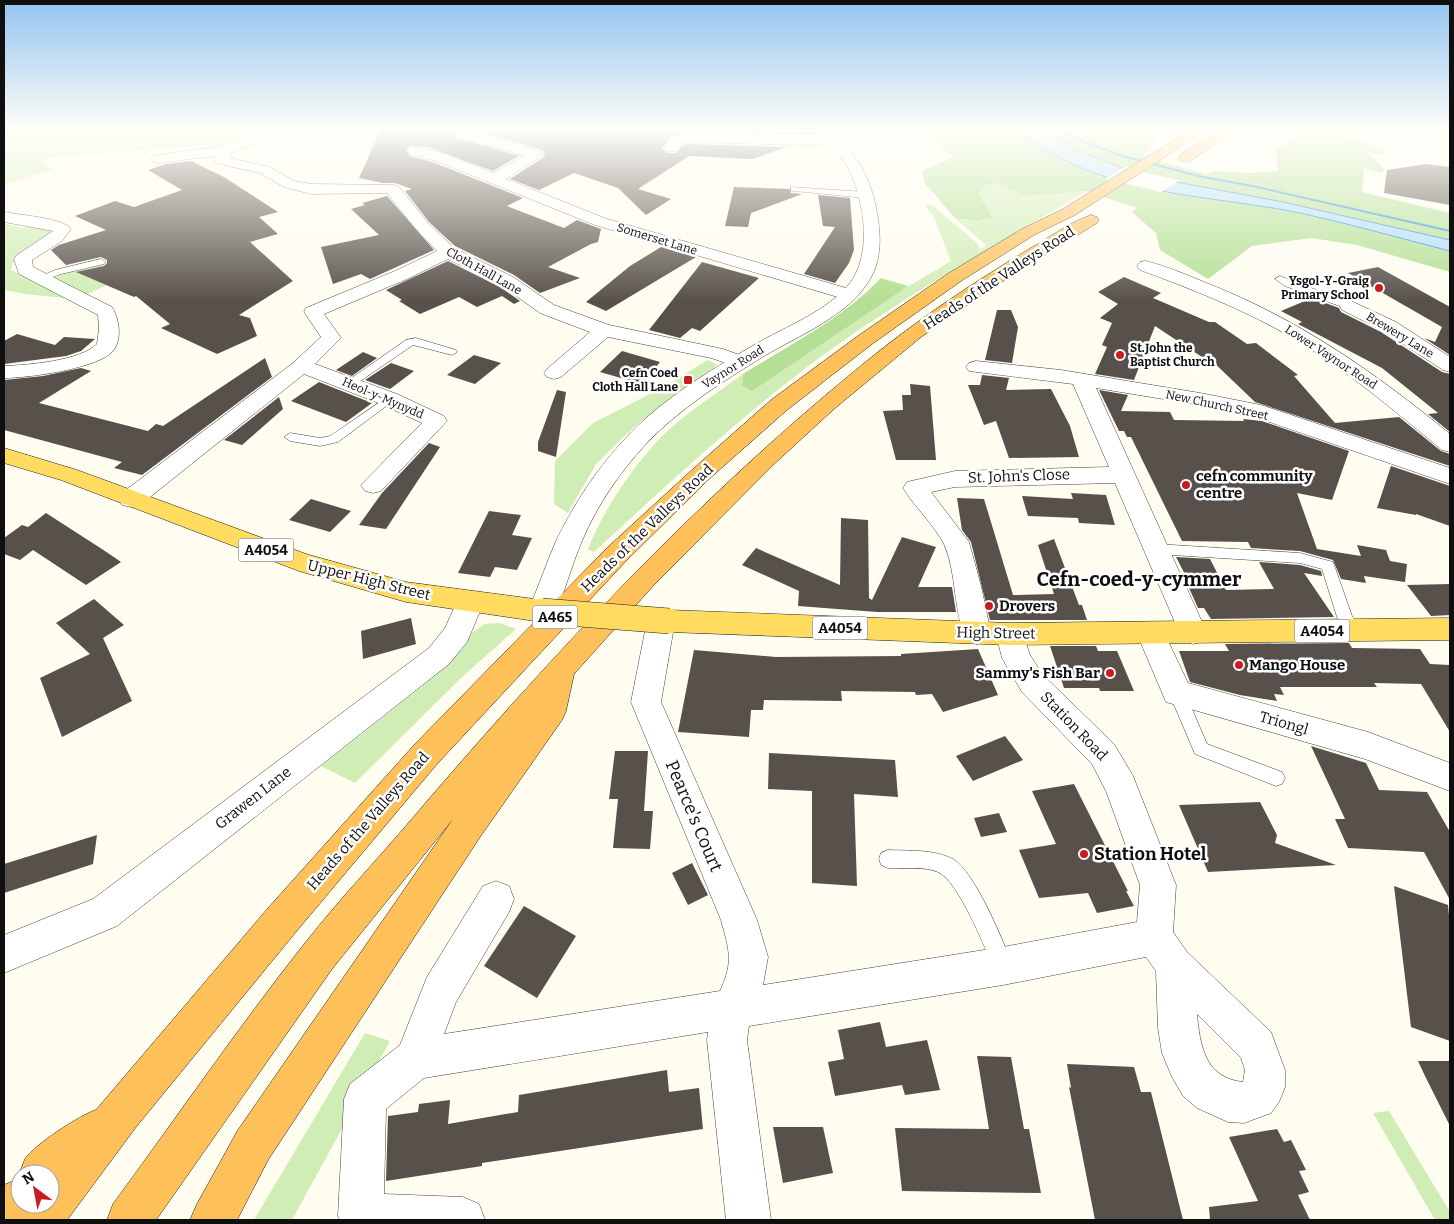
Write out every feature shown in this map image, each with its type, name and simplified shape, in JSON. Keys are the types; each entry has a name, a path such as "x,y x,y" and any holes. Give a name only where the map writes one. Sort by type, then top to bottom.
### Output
{"highway":[{"name":"Heads of the Valleys Road","path":"130,1220 307,972 473,768 560,668 654,567 756,469 893,349 970,293 1125,188"},
{"name":"Heads of the Valleys Road","path":"39,1220 121,1112 282,920 426,754 610,561 694,481 779,405 865,340 955,277 1028,232 1086,215"},
{"path":"213,1220 254,1145 468,826 551,711 560,668"},
{"path":"51,1164 121,1112"}],"main road":[{"name":"Upper High Street","path":"4,455 69,476 299,562 406,592 470,602 541,608"},
{"name":"High Street","path":"541,608 663,625 1010,634 1150,634 1450,629"}],"street":[{"name":"Cloth Hall Lane","path":"308,188 320,190 386,188"},
{"name":"Cloth Hall Lane","path":"390,188 395,191 432,237 448,252 508,281 548,309 604,330 716,354 741,362"},
{"name":"Somerset Lane","path":"517,188 601,222 847,294"},
{"name":"Vaynor Road","path":"541,608 570,539 602,484 640,437 665,414 698,389 821,314 847,294 861,279 868,263 872,246 863,188"},
{"path":"4,217 56,226 63,229 62,233 32,251 23,259 25,270 105,310 109,320 107,344 97,353 70,362 4,372"},
{"path":"131,499 300,367 331,338 328,329 313,312 448,252"},
{"name":"Lower Vaynor Road","path":"1146,266 1234,300 1298,334 1385,392 1450,445"},
{"name":"Brewery Lane","path":"1349,306 1389,326 1450,366"},
{"path":"554,373 604,330"},
{"name":"Heol-y-Mynydd","path":"300,367 389,399 436,421 373,485"},
{"name":"New Church Street","path":"976,367 1082,380 1200,399 1261,412 1450,476"},
{"path":"1082,380 1193,633"},
{"name":"St. John's Close","path":"977,633 968,586 956,542 915,488 955,479 985,477 1123,475"},
{"name":"Grawen Lane","path":"4,954 41,937 104,913 439,656 457,634 470,602"},
{"name":"Pearce's Court","path":"663,625 646,702 739,920 749,957 746,979 732,1009 727,1040 749,1220"},
{"name":"Station Road","path":"1003,966 1164,951 1158,885 1121,786 1103,754 1032,683 1016,658 1010,634"},
{"path":"1150,634 1177,692"},
{"name":"Triongl","path":"1177,692 1368,746 1450,777"},
{"path":"415,1059 441,991 496,900"},
{"path":"463,1220 361,1216 365,1098 415,1059 1003,966"}],"lane":[{"path":"794,189 866,195"},
{"path":"42,278 58,272 101,262"},
{"path":"1280,279 1288,284 1349,306"},
{"path":"349,384 410,342 416,341 452,352"},
{"path":"290,437 320,442 334,439 389,399"},
{"path":"1156,550 1300,558 1328,566 1345,617 1353,630"},
{"path":"1177,692 1201,750 1276,778"},
{"path":"888,859 946,866 961,880 1003,966"}],"green space":[{"path":"929,188 983,188 978,194 992,217 976,221 955,218"},
{"path":"983,188 1007,188 1027,196 1086,191 922,289 826,353 736,424 594,552 588,549 603,517 624,483 648,452 681,419 743,374 742,385 951,261 933,215 924,205 931,204 977,243 980,249 986,245 955,218 976,221 984,204 978,194"},
{"path":"1007,188 1362,188 1362,192 1450,213 1450,272 1357,245 1311,238 1252,246 1208,279 1160,250 1156,233 1132,212 1137,208 1086,191 1027,196"},
{"path":"4,224 24,228 36,225 56,232 22,252 13,263 11,270 74,299 4,290"},
{"path":"102,263 106,265 83,275 107,285 85,295 54,280 62,274"},
{"path":"881,278 908,286 752,391 742,385 743,374 833,318 866,293"},
{"path":"707,360 717,364 634,427 596,464 568,513 554,504 555,461 593,423 668,385"},
{"path":"499,623 516,629 461,678 355,783 321,766 425,684 463,648 473,632 485,624"},
{"path":"365,1033 390,1041 292,1220 254,1220"},
{"path":"1389,1111 1450,1212 1450,1220 1435,1220 1373,1113"}],"water":[{"path":"1148,188 1209,188 1283,202 1450,240 1450,251 1295,212"}],"pier":[{"path":"1144,188 1167,188 1161,192"}],"building":[{"path":"179,188 241,188 278,212 259,217 278,234 250,242 293,281 239,315 250,318 257,336 217,354 161,328 170,324 136,296 134,297 76,272 104,266 107,260 101,257 66,265 51,250 59,245 106,230 75,216 115,201 134,207 182,190"},
{"path":"410,188 498,188 523,198 507,206 564,228 577,220 601,229 598,242 548,267 580,278 540,293 514,275 455,246 429,222 405,191 412,189"},
{"path":"618,188 639,188 638,189 671,199 646,215"},
{"path":"734,188 789,189 791,193 802,194 751,213 748,227 725,226"},
{"path":"1385,188 1450,188 1450,205 1384,193"},
{"path":"818,195 850,198 854,250 849,263 835,283 804,274 835,227 823,226"},
{"path":"387,196 434,250 370,279 361,274 333,284 321,247 379,235 351,209 365,205 362,203"},
{"path":"661,247 696,257 606,311 586,302 630,266"},
{"path":"448,261 500,287 520,301 514,304 502,296 477,307 459,297 420,314 386,290"},
{"path":"702,262 759,278 700,331 692,328 680,338 649,330"},
{"path":"1378,267 1450,307 1450,355 1424,338 1435,342 1442,327 1348,273"},
{"path":"1124,277 1161,293 1153,298 1209,322 1215,322 1247,344 1256,343 1298,375 1294,376 1335,423 1399,417 1441,451 1450,454 1450,466 1255,402 1209,358 1205,359 1155,326 1134,380 1095,374 1107,347 1102,345 1112,323 1100,318 1118,304 1098,292"},
{"path":"1312,298 1339,308 1341,312 1381,332 1442,372 1450,374 1450,432 1428,414 1438,413 1382,368 1298,324 1302,322 1281,311"},
{"path":"997,310 1011,310 1018,327 1012,363 985,360"},
{"path":"17,334 55,345 64,337 95,339 81,351 66,356 4,364 4,341"},
{"path":"622,351 660,362 642,384 600,372"},
{"path":"363,352 377,358 352,376 336,370"},
{"path":"474,355 501,363 475,384 447,375"},
{"path":"265,358 272,377 142,475 114,468 122,462 4,430 4,380 43,376 81,368 91,371 39,403 148,431 156,424 163,426"},
{"path":"391,363 414,371 390,389 365,380"},
{"path":"982,375 1009,378 1006,390 1051,389 1070,426 1079,457 1009,458 996,421 984,425 968,385 980,385"},
{"path":"319,382 372,403 346,422 291,401"},
{"path":"910,384 930,386 936,460 896,460 883,411 903,410 902,395 911,395"},
{"path":"557,390 566,392 556,457 538,451 538,442"},
{"path":"1099,390 1128,395 1121,411 1170,412 1174,420 1244,421 1243,419 1262,421 1349,451 1332,500 1297,493 1317,549 1361,556 1357,545 1386,550 1390,561 1407,564 1405,582 1364,576 1366,583 1341,579 1333,560 1300,551 1251,548 1248,542 1182,541 1131,437 1127,437 1124,431 1119,431"},
{"path":"279,397 283,409 242,445 224,440"},
{"path":"429,443 440,447 386,529 359,525 382,493"},
{"path":"1391,466 1450,486 1450,526 1416,514 1377,508"},
{"path":"1071,493 1106,495 1115,525 1079,523 1078,518 1028,516 1022,496 1073,499"},
{"path":"957,498 984,499 1013,595 1054,594 1038,545 1054,539 1079,605 1082,605 1087,620 990,620 971,542 962,530"},
{"path":"311,499 351,511 330,532 289,520"},
{"path":"489,511 521,515 512,535 532,538 517,570 495,567 490,577 458,573"},
{"path":"46,513 121,562 86,585 33,550 20,560 4,554 4,538 22,525 28,527"},
{"path":"841,518 868,520 869,598 872,600 902,537 936,547 918,587 952,587 956,612 877,612 798,606 799,591 742,565 756,548 840,585"},
{"path":"1176,557 1210,559 1226,590 1274,589 1259,562 1300,565 1321,571 1322,576 1304,573 1334,617 1211,619 1204,608 1198,608 1189,588 1192,588"},
{"path":"1450,584 1450,615 1431,616 1407,585"},
{"path":"94,599 124,625 103,638 132,701 62,737 40,678 90,654 56,623"},
{"path":"411,618 416,644 363,659 361,631"},
{"path":"1349,643 1352,648 1420,649 1430,664 1450,665 1450,732 1421,684 1374,683 1377,687 1280,687 1284,695 1274,694 1277,701 1240,695 1190,682 1179,651 1229,651 1225,644"},
{"path":"1050,646 1096,646 1098,651 1117,651 1134,691 1064,688"},
{"path":"978,649 998,695 943,712 932,694 916,695 915,692 841,691 842,701 764,700 763,710 751,710 749,737 678,732 694,650 776,657 901,656 901,654"},
{"path":"1005,736 1023,760 973,781 956,756"},
{"path":"1311,746 1366,763 1379,790 1427,792 1450,832 1450,900 1424,852 1348,848 1335,819 1345,819"},
{"path":"615,751 648,751 644,811 653,811 650,849 613,848 618,799 609,799"},
{"path":"769,753 895,760 898,797 854,794 857,886 812,883 812,791 768,789"},
{"path":"1074,784 1134,906 1097,913 1088,893 1039,898 1019,850 1056,844 1032,791"},
{"path":"1260,802 1277,835 1275,843 1336,865 1208,872 1179,805"},
{"path":"999,813 1007,832 981,837 974,818"},
{"path":"97,835 93,864 4,893 4,864"},
{"path":"692,863 708,895 688,905 672,873"},
{"path":"1394,886 1448,905 1450,925 1450,1041 1411,1027"},
{"path":"524,906 576,936 537,998 484,966"},
{"path":"880,1022 886,1047 927,1040 940,1090 905,1095 902,1085 835,1096 828,1062 844,1059 838,1030"},
{"path":"977,1056 1011,1057 1024,1129 1029,1129 1041,1193 902,1191 895,1128 989,1129"},
{"path":"1418,1061 1450,1061 1450,1126 1425,1076"},
{"path":"1067,1064 1134,1067 1141,1092 1151,1092 1183,1220 1095,1220 1069,1087 1071,1088"},
{"path":"667,1070 669,1092 699,1088 703,1129 482,1163 482,1166 386,1181 388,1116 418,1112 419,1104 450,1100 448,1124 518,1112 519,1095"},
{"path":"773,1127 823,1127 833,1173 783,1183"},
{"path":"1277,1129 1284,1142 1291,1140 1306,1170 1299,1171 1309,1192 1298,1195 1310,1220 1210,1220 1209,1207 1258,1201 1229,1137"}],"waterway":[{"path":"1262,188 1450,231"}],"place":[{"name":"Ysgol-Y-Graig Primary School","path":"1379,288"},
{"name":"St.John the Baptist Church","path":"1120,355"},
{"name":"Cefn Coed Cloth Hall Lane","path":"688,380"},
{"name":"cefn community centre","path":"1186,485"},
{"name":"Drovers","path":"989,606"},
{"name":"Mango House","path":"1239,665"},
{"name":"Sammy's Fish Bar","path":"1110,673"},
{"name":"Station Hotel","path":"1084,854"}],"district":[{"name":"Cefn-coed-y-cymmer","path":"1139,579"}]}
